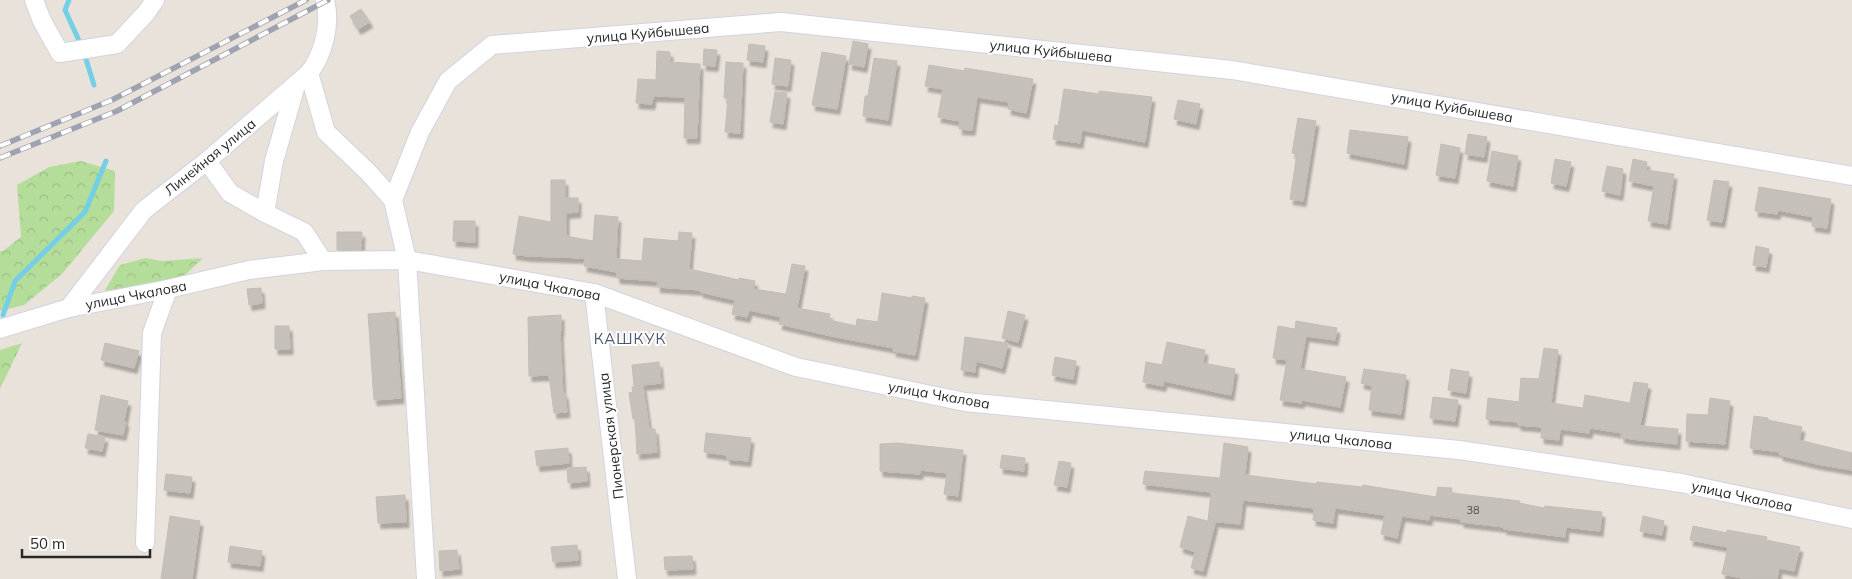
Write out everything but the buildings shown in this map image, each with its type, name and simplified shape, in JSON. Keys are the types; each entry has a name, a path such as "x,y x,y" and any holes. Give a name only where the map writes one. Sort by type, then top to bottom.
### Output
{"street":[{"path":"34,0 42,21 60,53 117,44 146,13 154,0"},
{"name":"Линейная улица","path":"70,308 144,210 208,161 309,73 318,62 322,48 326,29 325,0"},
{"name":"улица Куйбышева","path":"393,200 420,132 448,81 492,45 781,22 1232,70 1852,176"},
{"path":"309,73 326,132 370,173 393,200 406,260 426,579"},
{"path":"265,213 274,161 296,85"},
{"path":"208,161 230,193 304,232 323,261"},
{"name":"улица Чкалова","path":"0,329 70,308 168,289 249,270 323,261 406,260 594,293 796,367 965,402 1459,450 1681,483 1852,519"},
{"path":"145,543 152,333 168,289"},
{"name":"Пионерская улица","path":"594,293 627,579"}],"green space":[{"path":"81,161 115,171 114,211 62,274 24,305 0,311 0,251 3,251 21,237 17,185 49,167"},
{"path":"145,258 162,261 203,258 182,278 118,292 105,290 120,265"},
{"path":"22,343 0,389 0,350"}],"waterway":[{"path":"69,0 65,10 81,45"},
{"path":"84,53 94,85"},
{"path":"3,315 15,281 85,212 106,161"}],"railway":[{"path":"0,146 112,100 306,0"},
{"path":"0,158 117,111 328,0"}],"district":[{"name":"КАШКУК","path":"630,339"}]}
